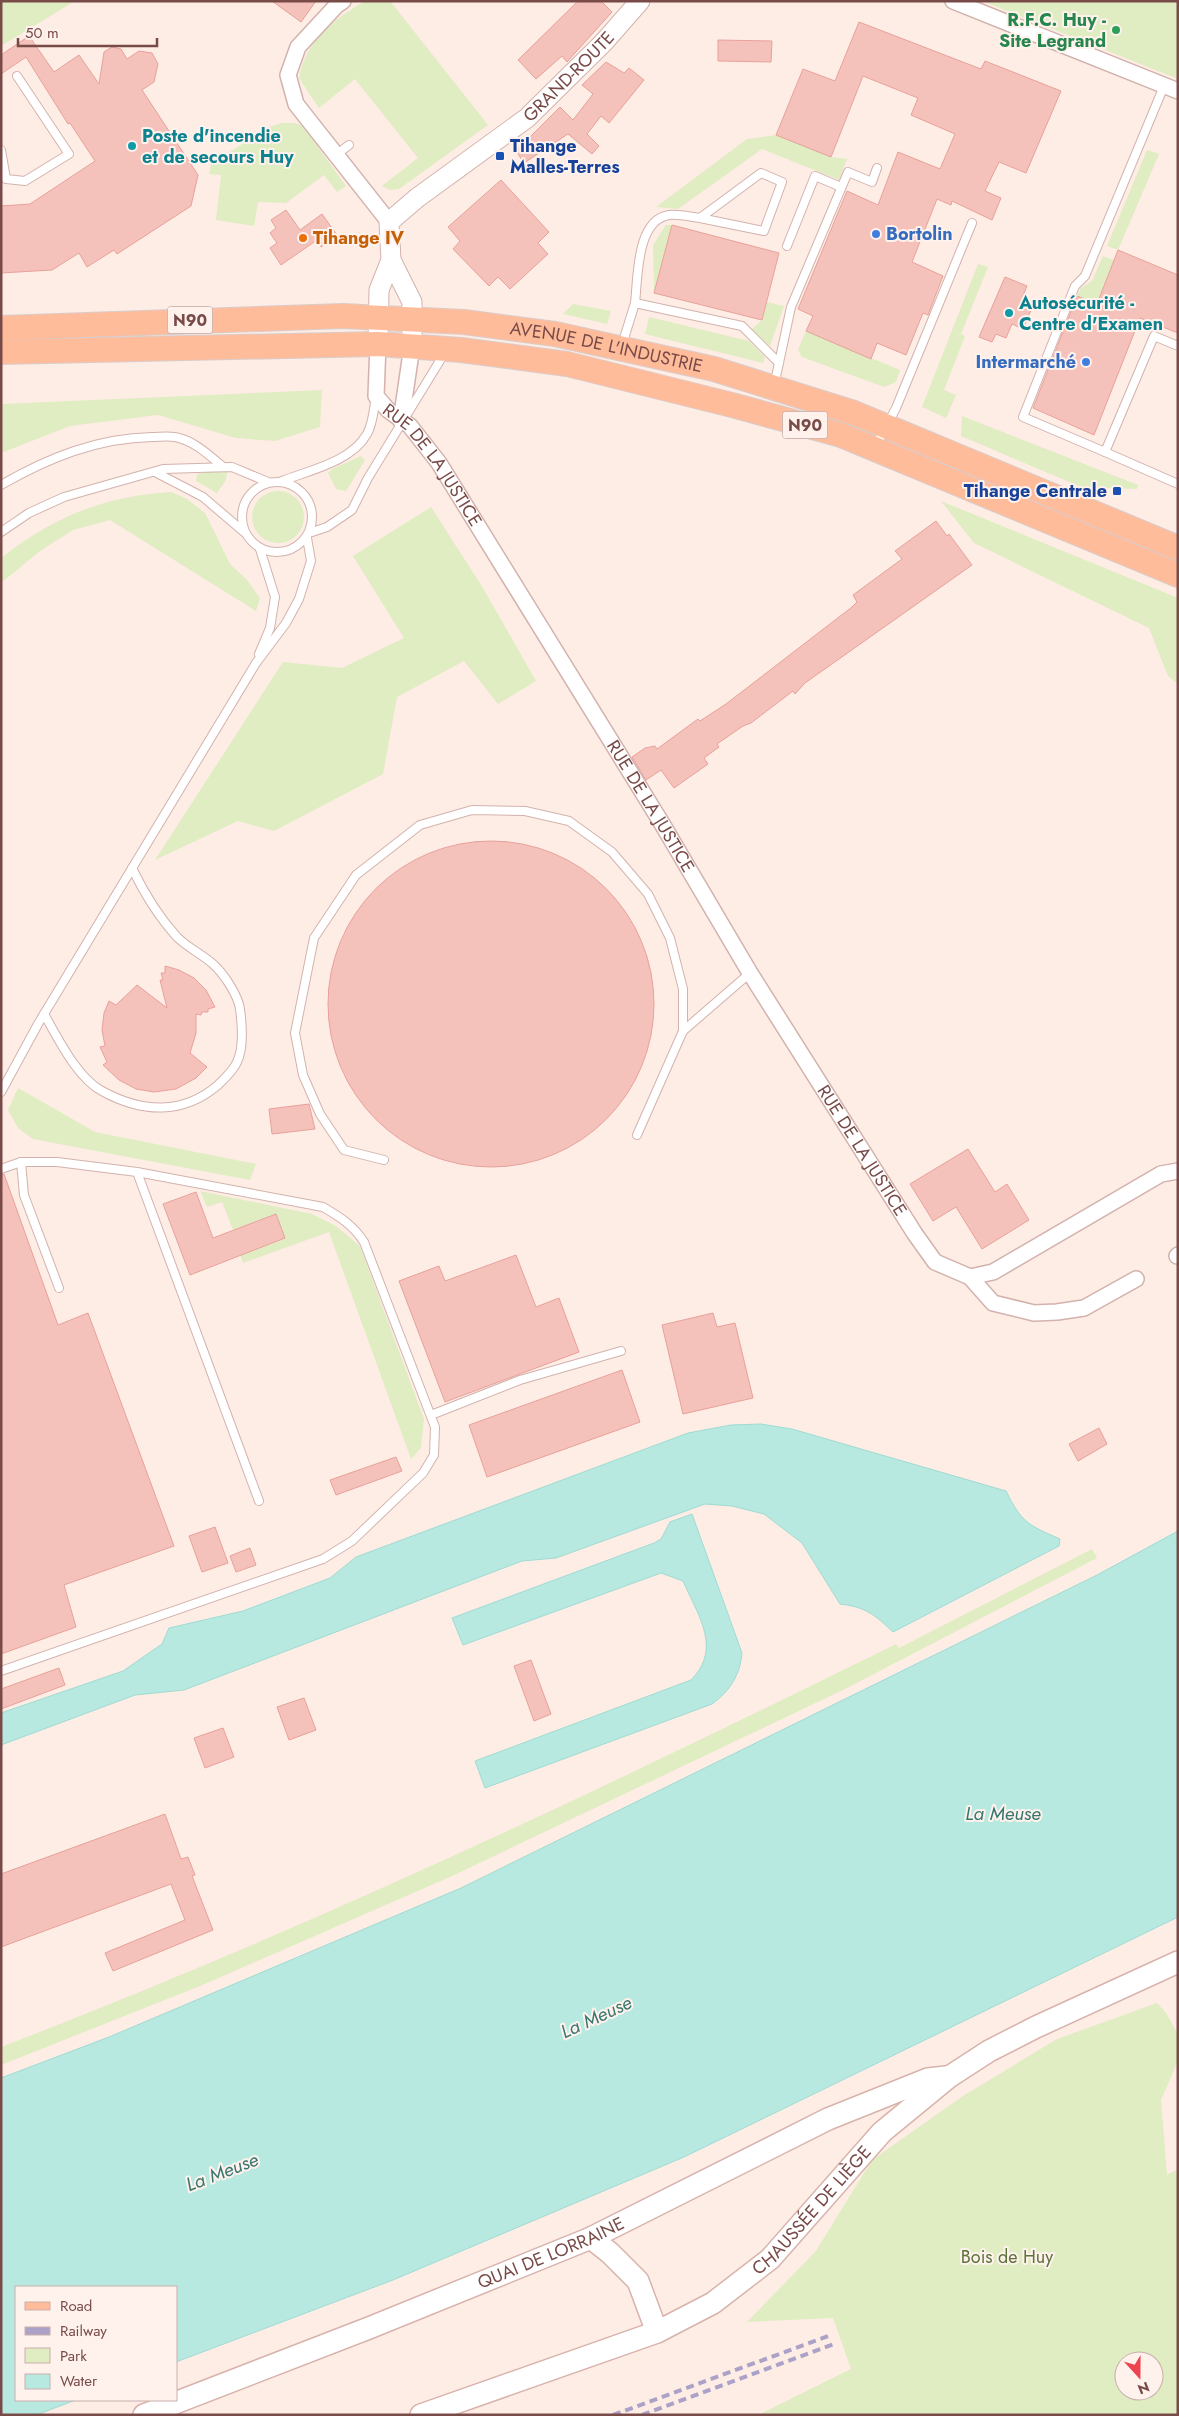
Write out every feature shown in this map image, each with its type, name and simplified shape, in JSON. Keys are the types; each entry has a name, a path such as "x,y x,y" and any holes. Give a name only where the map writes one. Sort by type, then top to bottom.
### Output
{"main road":[{"name":"AVENUE DE L'INDUSTRIE","path":"1,328 265,317 378,308 413,319 464,322 555,334 714,369 854,413 1178,548"},
{"name":"AVENUE DE L'INDUSTRIE","path":"1,352 378,344 447,348 567,364 732,405 841,435 1178,575"},
{"name":"CHAUSSÉE DE LIÈGE","path":"422,2415 657,2332 713,2304 770,2259 882,2132 949,2077 989,2051 1036,2027 1178,1962"},
{"name":"QUAI DE LORRAINE","path":"144,2415 369,2328 592,2238 828,2119 928,2079 949,2077"},
{"path":"592,2238 610,2252 638,2281 657,2332"}],"street":[{"path":"343,1 298,47 288,75 296,104 343,150 389,222 391,260 379,290 378,308"},
{"name":"GRAND-ROUTE","path":"389,222 417,198 527,118 604,42 640,1"},
{"path":"953,1 1171,88"},
{"path":"391,260 408,292 413,319 412,346 401,421"},
{"name":"RUE DE LA JUSTICE","path":"378,308 376,396 401,421 410,426 439,463 661,822 750,974 935,1262 970,1277 993,1302 1034,1313 1084,1308 1136,1278"},
{"path":"970,1277 993,1272 1161,1174 1178,1171"}],"lane":[{"path":"1,150 6,179 25,181 69,154 17,76"},
{"path":"1171,88 1085,276 1075,286 1023,417 1178,484"},
{"path":"774,388 791,307 848,172 872,182 877,168"},
{"path":"621,349 635,303 643,239 657,220 669,215 700,218 764,230 782,182 762,173 700,218"},
{"path":"787,246 815,176 842,187"},
{"path":"874,449 896,408 972,223"},
{"path":"635,303 742,326 779,363"},
{"path":"1104,452 1154,336 1178,346"},
{"path":"308,536 328,527 352,510 401,421 447,348"},
{"path":"244,532 241,516 250,493 268,482 281,481 340,458 353,450 367,434 376,396"},
{"path":"1,485 32,468 84,446 130,437 176,437 202,449 223,467"},
{"path":"1,532 29,513 64,496 163,469 223,467 247,472 268,482"},
{"path":"155,472 203,496 244,532 260,549 275,597 270,628 256,663"},
{"path":"260,549 281,553 300,545 308,536 314,518 308,498 289,483 281,481"},
{"path":"1,1092 44,1014 256,663 286,623 299,599 311,562 308,536"},
{"path":"384,1160 344,1150 320,1114 303,1075 295,1033 314,938 356,875 420,826 472,810 525,811 569,821 612,852 648,894 670,938 683,989 683,1031 637,1135"},
{"path":"44,1014 85,1078 101,1091 126,1102 150,1108 175,1107 202,1098 223,1080 238,1062 242,1036 240,1007 230,986 213,964 178,938 147,898 132,868"},
{"path":"683,1031 750,974"},
{"path":"21,1162 24,1195 59,1288"},
{"path":"1,1169 21,1162 57,1162 137,1172 323,1207 355,1228 364,1242 435,1427 434,1455 423,1473 352,1540 323,1559 1,1672"},
{"path":"137,1172 260,1501"},
{"path":"431,1415 520,1380 621,1351"}],"green space":[{"path":"1,1 75,1 1,46"},
{"path":"365,1 390,1 488,125 399,189 390,190 382,186 418,158 355,79 319,108 299,78 308,53 323,32 342,16"},
{"name":"R.F.C. Huy - Site Legrand","path":"982,1 1178,1 1178,79"},
{"path":"282,123 295,123 303,126 346,186 337,192 324,175 286,203 258,202 254,226 216,220 221,175 209,174 211,164 269,127"},
{"path":"776,135 831,157 847,159 839,180 762,149 678,209 656,207 747,139"},
{"path":"1147,150 1159,154 1118,250 1107,246"},
{"path":"666,225 672,225 654,293 653,245"},
{"path":"1103,256 1114,260 1097,304 1077,296 1081,288 1092,281"},
{"path":"978,264 988,267 961,334 965,336 944,390 956,395 946,418 922,407"},
{"path":"767,302 784,306 770,346 751,330 762,320"},
{"path":"573,304 611,311 607,324 563,314"},
{"path":"649,317 749,341 765,357 763,363 645,334"},
{"path":"806,331 900,370 896,382 884,387 802,357 798,350"},
{"path":"322,390 320,427 275,441 236,438 158,415 70,426 1,453 1,404"},
{"path":"962,416 1138,485 1137,489 1081,487 961,436"},
{"path":"361,456 365,460 346,491 336,489 328,473 332,469"},
{"path":"211,471 227,472 226,480 217,493 196,481 197,474"},
{"path":"278,491 288,493 296,499 302,507 304,517 302,527 296,535 288,541 278,543 268,541 260,535 254,527 252,517 254,507 260,499 268,493"},
{"path":"171,492 187,499 205,513 230,564 247,580 260,598 256,611 110,520 73,530 40,551 1,583 1,558 40,531 60,520 80,511 123,498"},
{"path":"941,501 1178,598 1178,684 1168,676 1149,628 974,543"},
{"path":"431,507 483,588 536,681 498,704 464,661 397,697 383,774 274,831 238,821 155,860 283,662 342,668 404,638 353,556"},
{"path":"18,1088 95,1132 256,1164 250,1180 33,1139 18,1128 8,1110"},
{"path":"200,1191 312,1214 336,1226 360,1246 424,1419 421,1448 411,1459 329,1232 243,1263 240,1255 284,1239 275,1214 233,1230 222,1202 207,1207"},
{"path":"1092,1549 1097,1558 847,1688 452,1876 200,1986 1,2065 1,2047 228,1955 453,1856 675,1752 896,1644 899,1648"},
{"name":"Bois de Huy","path":"1157,2003 1166,2013 1178,2034 1178,2061 1161,2100 1167,2175 1178,2169 1178,2415 758,2415 851,2369 833,2318 747,2322 816,2251 872,2160 963,2096 1057,2039"}],"water":[{"path":"761,1424 792,1429 1006,1491 1022,1517 1033,1526 1060,1539 1059,1546 893,1632 869,1613 857,1607 840,1604 802,1543 764,1514 732,1506 705,1504 556,1558 522,1561 184,1690 135,1695 1,1745 1,1713 123,1671 162,1644 169,1628 243,1611 330,1578 356,1557 688,1433 731,1425"},
{"path":"692,1514 742,1653 739,1668 729,1688 712,1704 485,1788 475,1761 691,1680 700,1668 705,1656 706,1643 704,1631 683,1581 661,1573 463,1645 452,1618 654,1543 661,1539 670,1522"},
{"name":"La Meuse","path":"1178,1531 1178,1917 684,2157 393,2280 178,2361 178,2286 15,2286 15,2401 73,2401 36,2415 1,2415 1,2078 109,2037 461,1888 1097,1575"}],"building":[{"path":"272,1 316,1 301,22"},
{"path":"578,1 601,1 612,12 567,62 562,56 536,79 518,60"},
{"path":"859,22 981,69 985,61 1061,91 1026,173 999,162 985,191 1001,198 992,220 952,201 951,205 937,199 912,262 943,276 928,315 923,313 906,355 877,343 871,359 806,331 813,316 798,309 847,191 878,205 898,152 940,169 955,134 911,115 918,98 863,76 831,157 776,135 803,69 835,81"},
{"name":"Poste d'incendie et de secours Huy","path":"29,36 54,72 79,55 99,84 104,52 112,47 121,49 127,59 139,51 152,53 158,64 154,82 142,90 198,175 191,206 117,254 114,250 87,267 79,253 52,270 1,273 1,206 30,204 95,161 70,123 68,124 26,57 1,74 1,55"},
{"path":"718,40 772,41 771,62 718,61"},
{"path":"606,62 624,73 629,68 644,80 609,123 601,116 587,134 599,146 592,154 568,134 524,163 516,151 560,107 573,120 593,94 582,85"},
{"path":"501,180 549,232 538,243 548,254 510,289 498,277 489,286 453,249 460,241 448,227"},
{"name":"Tihange IV","path":"286,210 300,230 322,214 337,235 321,247 317,240 281,265 270,248 277,243 270,233 276,228 271,220"},
{"path":"672,225 779,253 762,320 654,293"},
{"name":"Intermarché","path":"1118,250 1178,275 1178,333 1140,318 1094,435 1033,408 1077,296 1097,304"},
{"name":"Autosécurité - Centre d'Examen","path":"1005,277 1027,286 1022,298 1034,303 1023,329 1012,324 1006,338 996,334 992,342 979,337"},
{"path":"936,521 947,536 949,534 972,565 805,683 795,694 793,691 751,723 743,726 717,744 719,747 704,758 708,764 674,788 661,770 646,780 632,757 645,748 655,746 657,749 698,719 700,721 726,704 852,607 857,602 853,595 902,559 895,551"},
{"path":"491,841 523,844 568,860 606,889 635,927 651,972 654,1004 651,1036 635,1081 606,1119 568,1148 523,1164 491,1167 459,1164 414,1148 376,1119 347,1081 331,1036 328,1004 331,972 347,927 376,889 414,860 459,844"},
{"path":"165,966 179,970 194,978 206,990 215,1007 208,1009 208,1012 202,1012 201,1015 196,1014 196,1033 190,1053 207,1067 196,1078 176,1089 154,1092 136,1089 119,1080 103,1065 107,1062 100,1047 105,1046 102,1030 104,1013 109,1001 116,1005 137,985 167,1008 160,980 163,980 161,973 165,973"},
{"path":"309,1104 315,1129 272,1134 269,1109"},
{"path":"968,1149 995,1192 1007,1184 1029,1220 982,1249 956,1207 933,1221 910,1184"},
{"path":"1,1174 4,1174 58,1325 88,1313 174,1546 64,1585 76,1627 1,1654"},
{"path":"196,1192 213,1238 276,1214 285,1238 190,1275 163,1204"},
{"path":"516,1255 536,1307 559,1298 579,1352 445,1402 399,1281 439,1266 445,1281"},
{"path":"713,1313 717,1327 735,1323 753,1398 683,1414 662,1325"},
{"path":"622,1370 640,1422 487,1477 469,1425"},
{"path":"1099,1428 1107,1444 1078,1461 1069,1444"},
{"path":"396,1457 402,1471 336,1495 330,1480"},
{"path":"215,1527 228,1563 202,1572 189,1536"},
{"path":"250,1548 256,1565 236,1572 230,1556"},
{"path":"531,1660 551,1714 534,1721 514,1666"},
{"path":"59,1668 65,1685 1,1709 1,1689"},
{"path":"304,1698 316,1730 289,1740 277,1707"},
{"path":"223,1728 234,1757 205,1768 194,1738"},
{"path":"165,1814 181,1859 188,1857 195,1875 192,1876 213,1930 113,1971 105,1953 185,1920 171,1884 1,1947 1,1874"}],"railway":[{"path":"613,2415 831,2335"},
{"path":"642,2415 834,2344"}],"place":[{"name":"R.F.C. Huy - Site Legrand","path":"1116,30"},
{"name":"Poste d'incendie et de secours Huy","path":"132,146"},
{"name":"Tihange Malles-Terres","path":"500,156"},
{"name":"Bortolin","path":"876,234"},
{"name":"Tihange IV","path":"303,238"},
{"name":"Autosécurité - Centre d'Examen","path":"1009,313"},
{"name":"Intermarché","path":"1086,362"},
{"name":"Tihange Centrale","path":"1117,491"}]}
